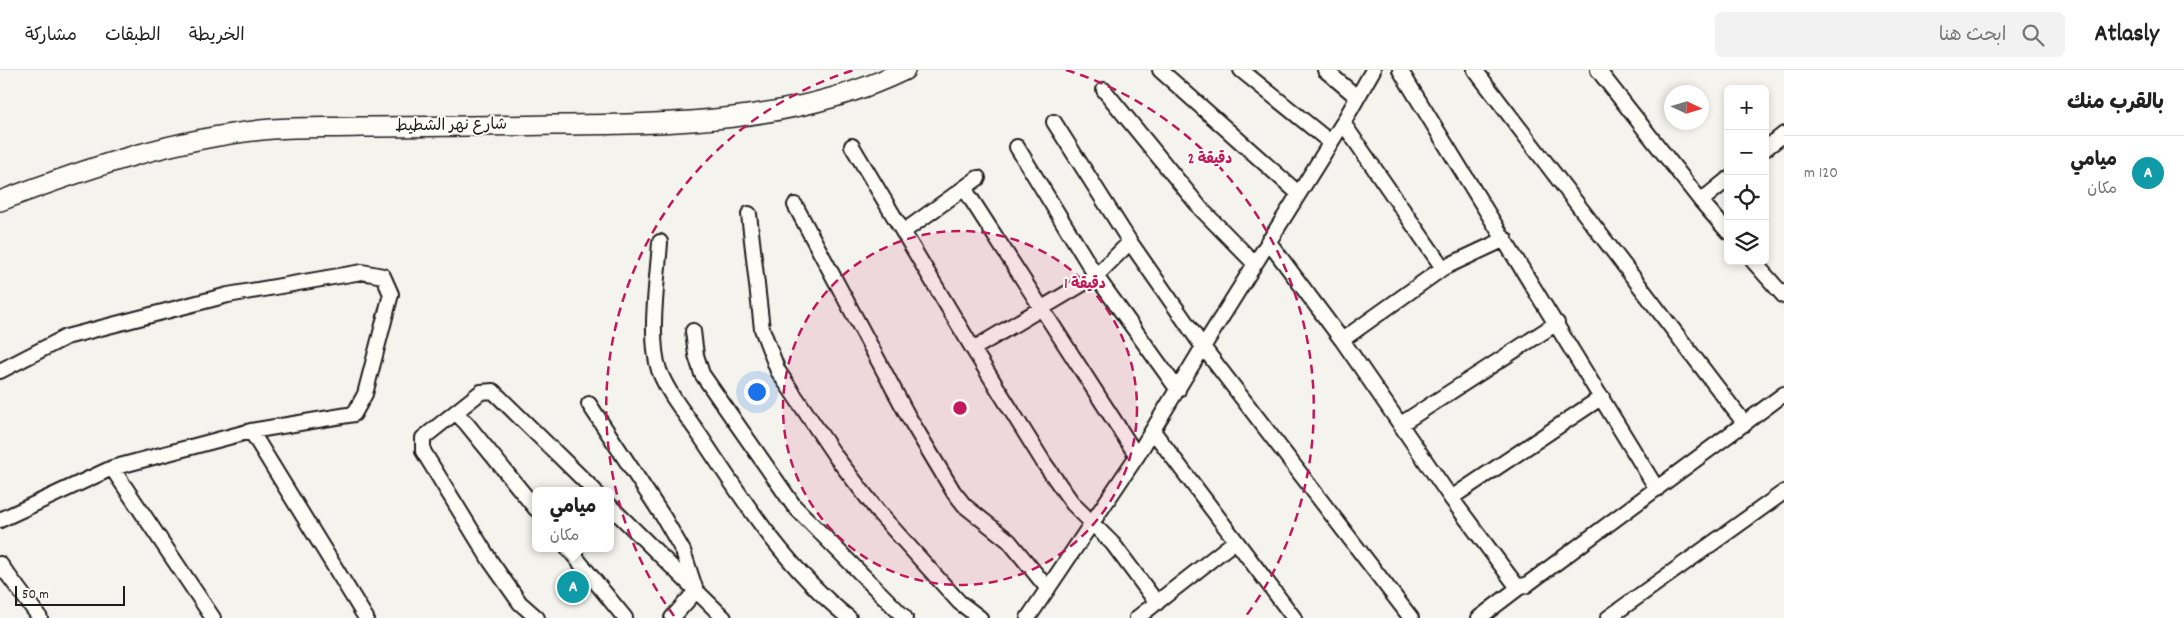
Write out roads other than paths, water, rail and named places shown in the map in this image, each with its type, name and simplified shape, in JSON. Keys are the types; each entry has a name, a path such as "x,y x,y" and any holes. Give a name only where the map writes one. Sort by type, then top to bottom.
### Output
{"main road":[{"name":"شارع نهر الشطيط","path":"0,201 134,155 238,133 298,128 637,125 719,119 782,109 827,99 871,85 904,70"}],"street":[{"path":"1160,70 1298,193"},
{"path":"1241,70 1330,142"},
{"path":"1325,70 1357,97"},
{"path":"1028,618 1092,525 1153,431 1254,263 1343,123 1372,70"},
{"path":"1400,70 1658,489"},
{"path":"1475,70 1745,424"},
{"path":"1598,70 1724,227"},
{"path":"1104,90 1202,210 1254,263"},
{"path":"1054,122 1130,242 1203,347 1411,618"},
{"path":"1343,123 1443,268"},
{"path":"1769,146 1783,136"},
{"path":"852,146 972,349 1044,463 1073,504 1112,544 1157,603"},
{"path":"1017,147 1096,276 1178,390"},
{"path":"903,232 978,178"},
{"path":"1701,201 1724,182"},
{"path":"964,188 1137,456"},
{"path":"794,205 908,416 953,490 971,512 1008,541 1048,589"},
{"path":"749,214 762,329 778,370 836,456 879,513 959,602 980,618"},
{"path":"1342,340 1443,268 1505,239"},
{"path":"1268,241 1342,340 1510,580 1521,586"},
{"path":"660,242 654,342 659,370 669,390 743,500 780,548 832,604 849,618"},
{"path":"972,349 1043,309 1096,276 1130,242"},
{"path":"1757,265 1784,296"},
{"path":"0,371 66,337 228,295 362,272 383,276 391,294 365,394 354,414 251,431 112,468 0,520"},
{"path":"1401,424 1557,323"},
{"path":"693,331 696,355 702,374 794,506 905,618"},
{"path":"536,618 520,603 491,562 423,451 423,438 481,392 493,391 591,487"},
{"path":"1479,618 1658,489 1784,394"},
{"path":"1451,498 1602,397"},
{"path":"589,404 678,543 696,590"},
{"path":"456,413 532,504"},
{"path":"251,431 362,616"},
{"path":"1153,431 1234,542 1294,618"},
{"path":"112,468 213,618"},
{"path":"1608,618 1784,492"},
{"path":"614,510 724,618"},
{"path":"1137,618 1234,542"},
{"path":"571,552 625,618"},
{"path":"0,564 40,618"},
{"path":"672,618 696,590"}],"place":[{"name":"ميامي","path":"573,587"}]}
